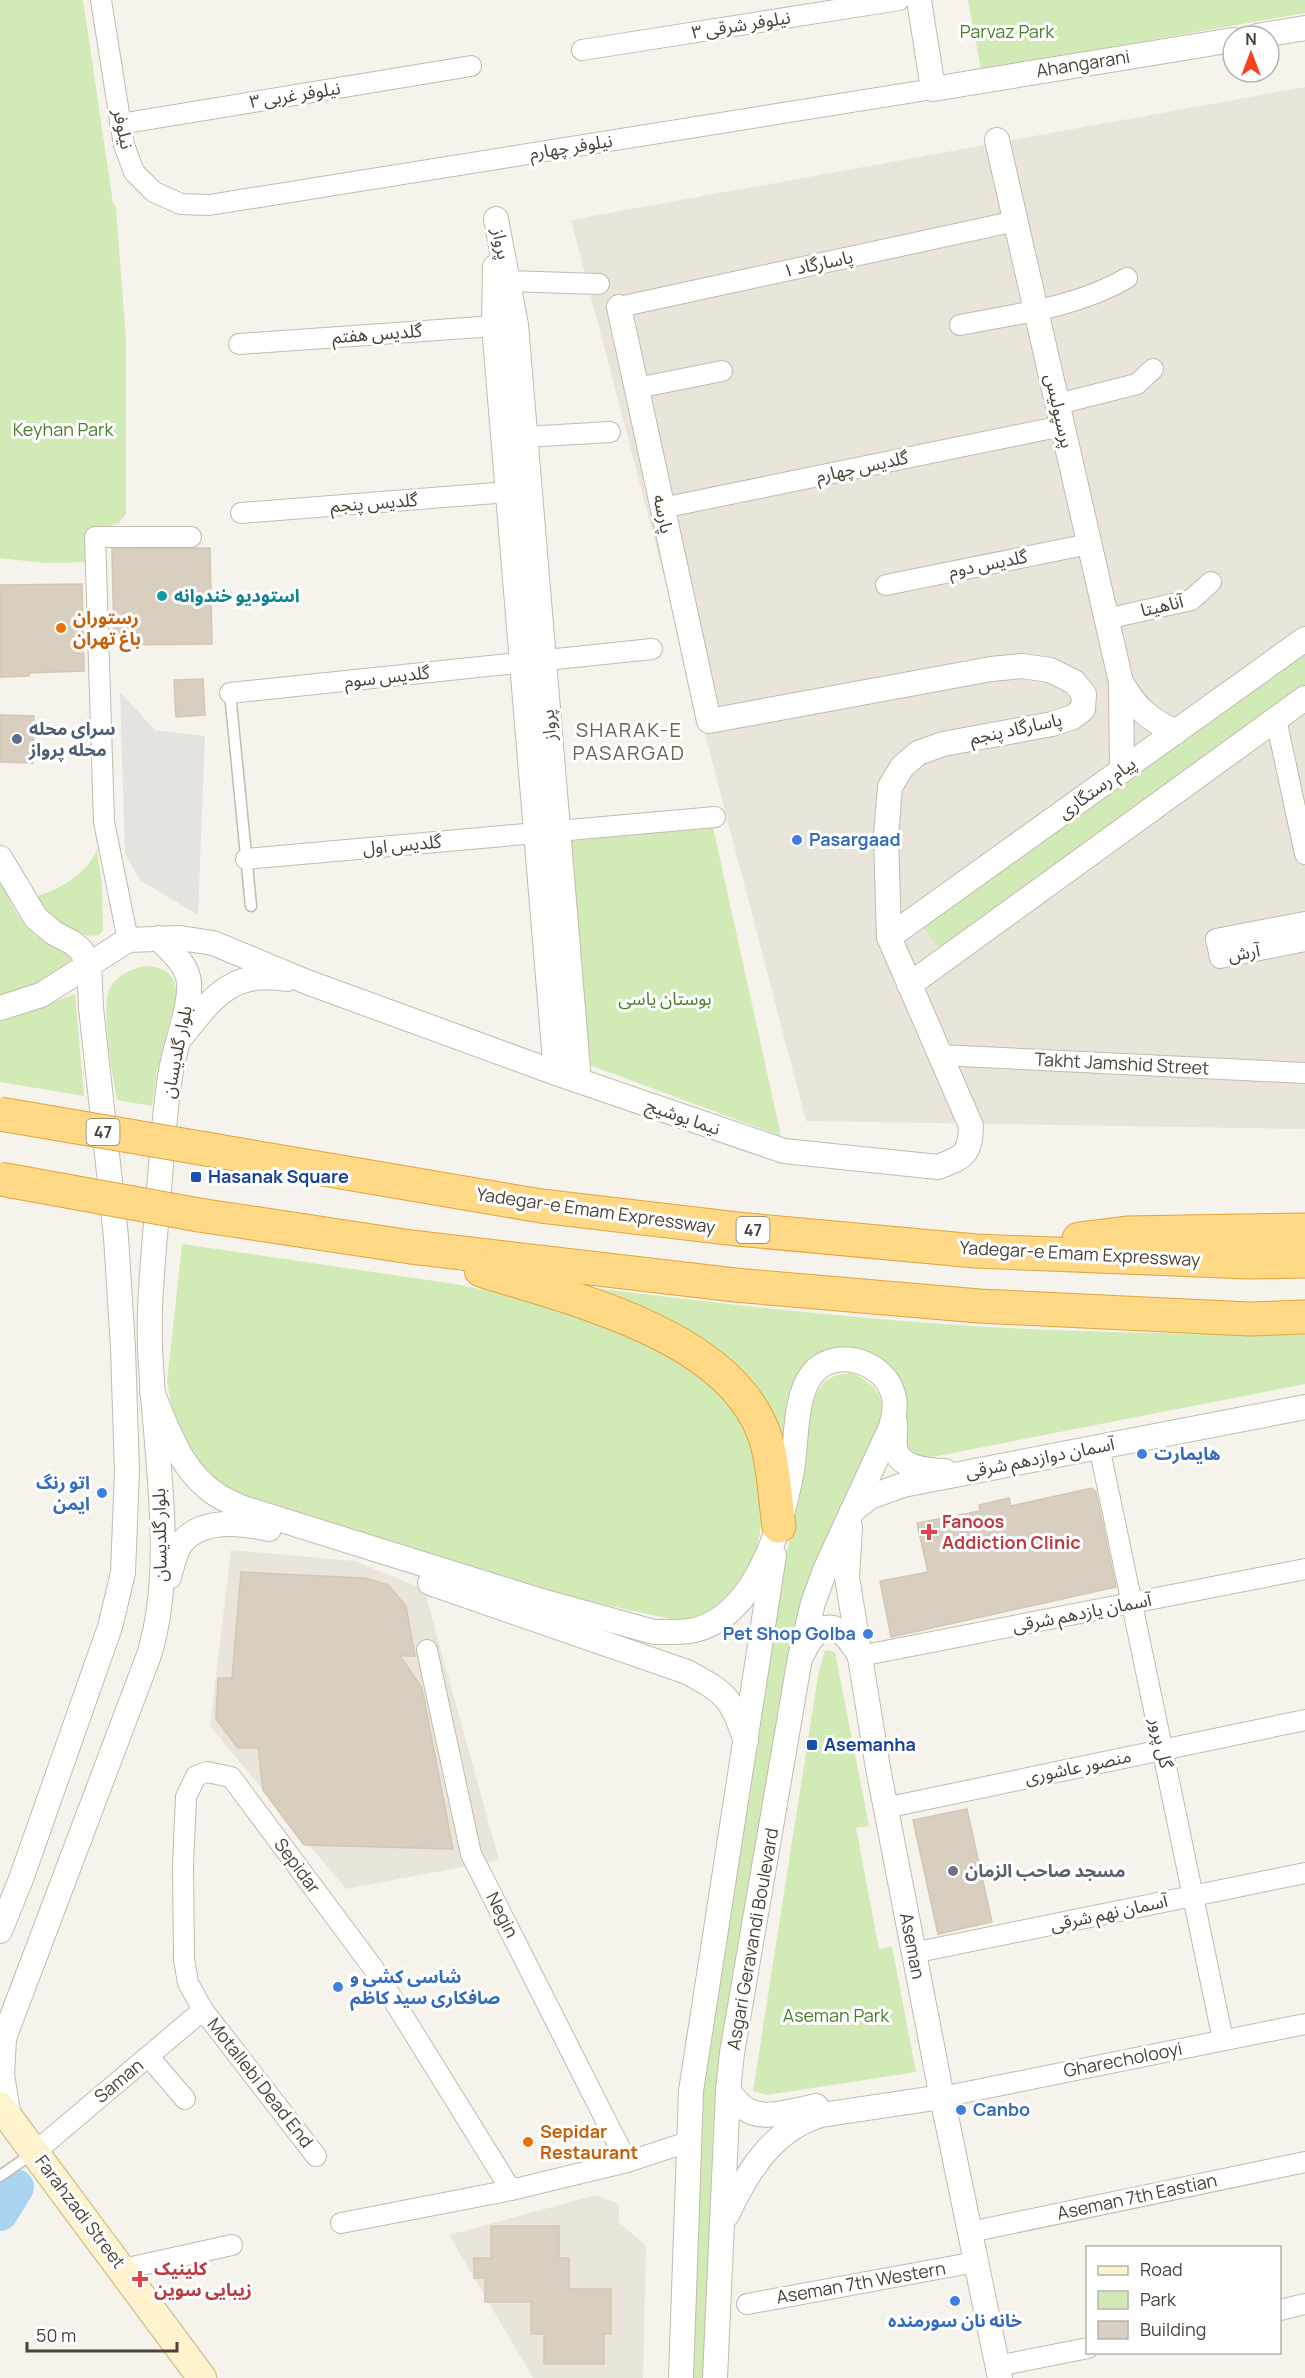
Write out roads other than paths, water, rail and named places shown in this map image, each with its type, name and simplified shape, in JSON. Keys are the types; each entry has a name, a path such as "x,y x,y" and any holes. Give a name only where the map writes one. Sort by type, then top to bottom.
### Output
{"highway":[{"name":"Yadegar-e Emam Expressway","path":"0,1114 541,1206 737,1229 976,1251 1249,1262 1305,1261"},
{"path":"0,1179 199,1215 411,1247 735,1285 979,1306 1249,1318 1305,1317"},
{"path":"976,1251 1127,1233 1305,1230"},
{"path":"411,1247 594,1306 674,1340 703,1358 741,1395 766,1439 779,1526"}],"main road":[{"name":"Farahzadi Street","path":"4,2112 202,2378"}],"street":[{"name":"نیلوفر","path":"101,0 124,145 134,172 154,192 181,204 209,206"},
{"name":"نیلوفر شرقی ۳","path":"582,50 899,0"},
{"path":"919,0 933,89"},
{"path":"1281,32 1305,28"},
{"name":"Ahangarani","path":"933,89 1221,42"},
{"name":"نیلوفر غربی ۳","path":"120,124 471,66"},
{"name":"نیلوفر چهارم","path":"209,206 933,89"},
{"name":"پرسپولیس","path":"997,140 1121,682 1122,771"},
{"name":"پرواز","path":"533,663 508,492 505,325 496,219 508,281 505,325 525,437 533,663 547,832 579,1081"},
{"name":"پاسارگاد ۱","path":"620,307 1016,221"},
{"path":"960,325 1036,310 1107,290 1127,278"},
{"path":"508,281 599,284"},
{"name":"پارسه","path":"620,307 709,721"},
{"name":"گلدیس هفتم","path":"239,344 505,325"},
{"name":"گلدیس چهارم","path":"662,508 1060,415 1137,384 1153,369"},
{"path":"637,388 722,371"},
{"path":"525,437 610,432"},
{"name":"گلدیس پنجم","path":"241,513 508,492"},
{"path":"128,940 104,822 95,537 191,537"},
{"name":"گلدیس دوم","path":"886,585 1089,544"},
{"name":"آناهیتا","path":"1106,619 1191,600 1211,582"},
{"name":"پیام رستگاری","path":"889,937 1305,639"},
{"path":"533,663 652,649"},
{"name":"گلدیس سوم","path":"230,693 533,663"},
{"name":"پاسارگاد پنجم","path":"709,721 991,669 1032,667 1050,670 1074,682 1084,694 1083,709 1073,717 1052,724 943,744 918,753 902,767 890,787 886,836 889,937"},
{"name":"پرسپولیس","path":"1121,682 1134,704 1153,721 1176,732"},
{"path":"909,985 1305,698"},
{"path":"1276,718 1299,800 1305,854"},
{"path":"547,832 715,817"},
{"name":"پرواز","path":"547,832 556,1073"},
{"name":"گلدیس اول","path":"246,859 547,832"},
{"path":"0,858 36,918 42,925 73,943 81,950 89,964"},
{"name":"آرش","path":"1305,922 1216,939 1220,958 1305,941"},
{"name":"نیما یوشیج","path":"307,982 556,1073 784,1151 938,1167 959,1159 971,1145 971,1126 889,937"},
{"name":"بلوار گلدیسان","path":"4,2112 2,2075 8,2006 149,1656 159,1614 162,1548 149,1339 154,1243 171,1072 188,998 189,982 179,959 158,938"},
{"path":"0,1008 40,995 128,940 198,939 307,982"},
{"name":"بلوار گلدیسان","path":"0,1931 21,1879 110,1627 123,1573 127,1471 123,1348 116,1237 92,1019 89,964"},
{"path":"178,1040 217,994 227,987 241,981 261,978 279,977 307,982"},
{"name":"Takht Jamshid Street","path":"940,1055 1305,1073"},
{"path":"152,1392 178,1453 194,1475 217,1495 243,1508 526,1597 654,1632 695,1630 705,1627 730,1612 745,1595 755,1579 779,1526 792,1470 798,1417 805,1389 814,1373 830,1362 849,1359 867,1363 883,1374 892,1390 895,1409 895,1447 897,1455 903,1462 919,1468 939,1471 974,1471"},
{"name":"آسمان دوازدهم شرقی","path":"852,1511 870,1497 886,1490 1305,1407"},
{"name":"Asgari Geravandi Boulevard","path":"715,2378 728,2091 736,2031 801,1658 813,1603 825,1570 891,1427 895,1409"},
{"name":"گل پرور","path":"1099,1446 1223,2040"},
{"name":"Aseman","path":"852,1511 847,1576 885,1808 998,2372"},
{"path":"159,1614 175,1557 188,1537 208,1526 248,1524 268,1528 298,1535 687,1672 718,1688 728,1699 746,1741"},
{"name":"Asgari Geravandi Boulevard","path":"681,2378 690,2091 779,1526"},
{"name":"آسمان یازدهم شرقی","path":"860,1656 1305,1569"},
{"path":"801,1658 811,1640 823,1629 830,1628 839,1629 847,1636 860,1656"},
{"name":"Negin","path":"427,1650 471,1854 627,2162"},
{"name":"منصور عاشوری","path":"885,1808 1305,1720"},
{"name":"Sepidar","path":"203,2010 188,1983 184,1959 183,1865 186,1797 196,1776 207,1772 231,1777 374,1969 511,2190"},
{"name":"آسمان نهم شرقی","path":"914,1953 1305,1873"},
{"name":"Saman","path":"35,2152 203,2010"},
{"name":"Motallebi Dead End","path":"203,2010 316,2156"},
{"name":"Gharecholooyi","path":"941,2092 1305,2024"},
{"path":"148,2056 185,2099"},
{"path":"728,2091 748,2110 774,2114 941,2092"},
{"path":"722,2225 752,2169 764,2152 788,2129 809,2118 821,2115 941,2092"},
{"path":"341,2223 511,2190 627,2162 688,2142"},
{"name":"Aseman 7th Eastian","path":"970,2232 1305,2162"},
{"path":"123,2269 232,2245"},
{"name":"Aseman 7th Western","path":"747,2304 976,2262"},
{"path":"1281,2310 1305,2304"},
{"path":"998,2372 1086,2349"}],"lane":[{"path":"230,693 251,906"},
{"path":"0,2176 35,2152"}],"waterway":[{"path":"0,2213 16,2187"}],"place":[{"name":"استودیو خندوانه","path":"162,596"},
{"name":"رستوران باغ تهران","path":"61,628"},
{"name":"سرای محله محله پرواز","path":"17,739"},
{"name":"Pasargaad","path":"797,840"},
{"name":"Hasanak Square","path":"196,1177"},
{"name":"هایمارت","path":"1142,1454"},
{"name":"اتو رنگ ایمن","path":"102,1493"},
{"name":"Fanoos Addiction Clinic","path":"929,1532"},
{"name":"Pet Shop Golba","path":"868,1634"},
{"name":"Asemanha","path":"812,1745"},
{"name":"مسجد صاحب الزمان","path":"953,1871"},
{"name":"شاسی کشی و صافکاری سید کاظم","path":"338,1987"},
{"name":"Canbo","path":"961,2110"},
{"name":"Sepidar Restaurant","path":"528,2142"},
{"name":"کلینیک زیبایی سوین","path":"140,2279"},
{"name":"خانه نان سورمنده","path":"955,2301"}],"district":[{"name":"SHARAK-E PASARGAD","path":"629,742"}],"park label":[{"name":"Parvaz Park","path":"1007,32"},
{"name":"Keyhan Park","path":"63,430"},
{"name":"بوستان یاسی","path":"665,999"},
{"name":"Aseman Park","path":"836,2016"}]}
